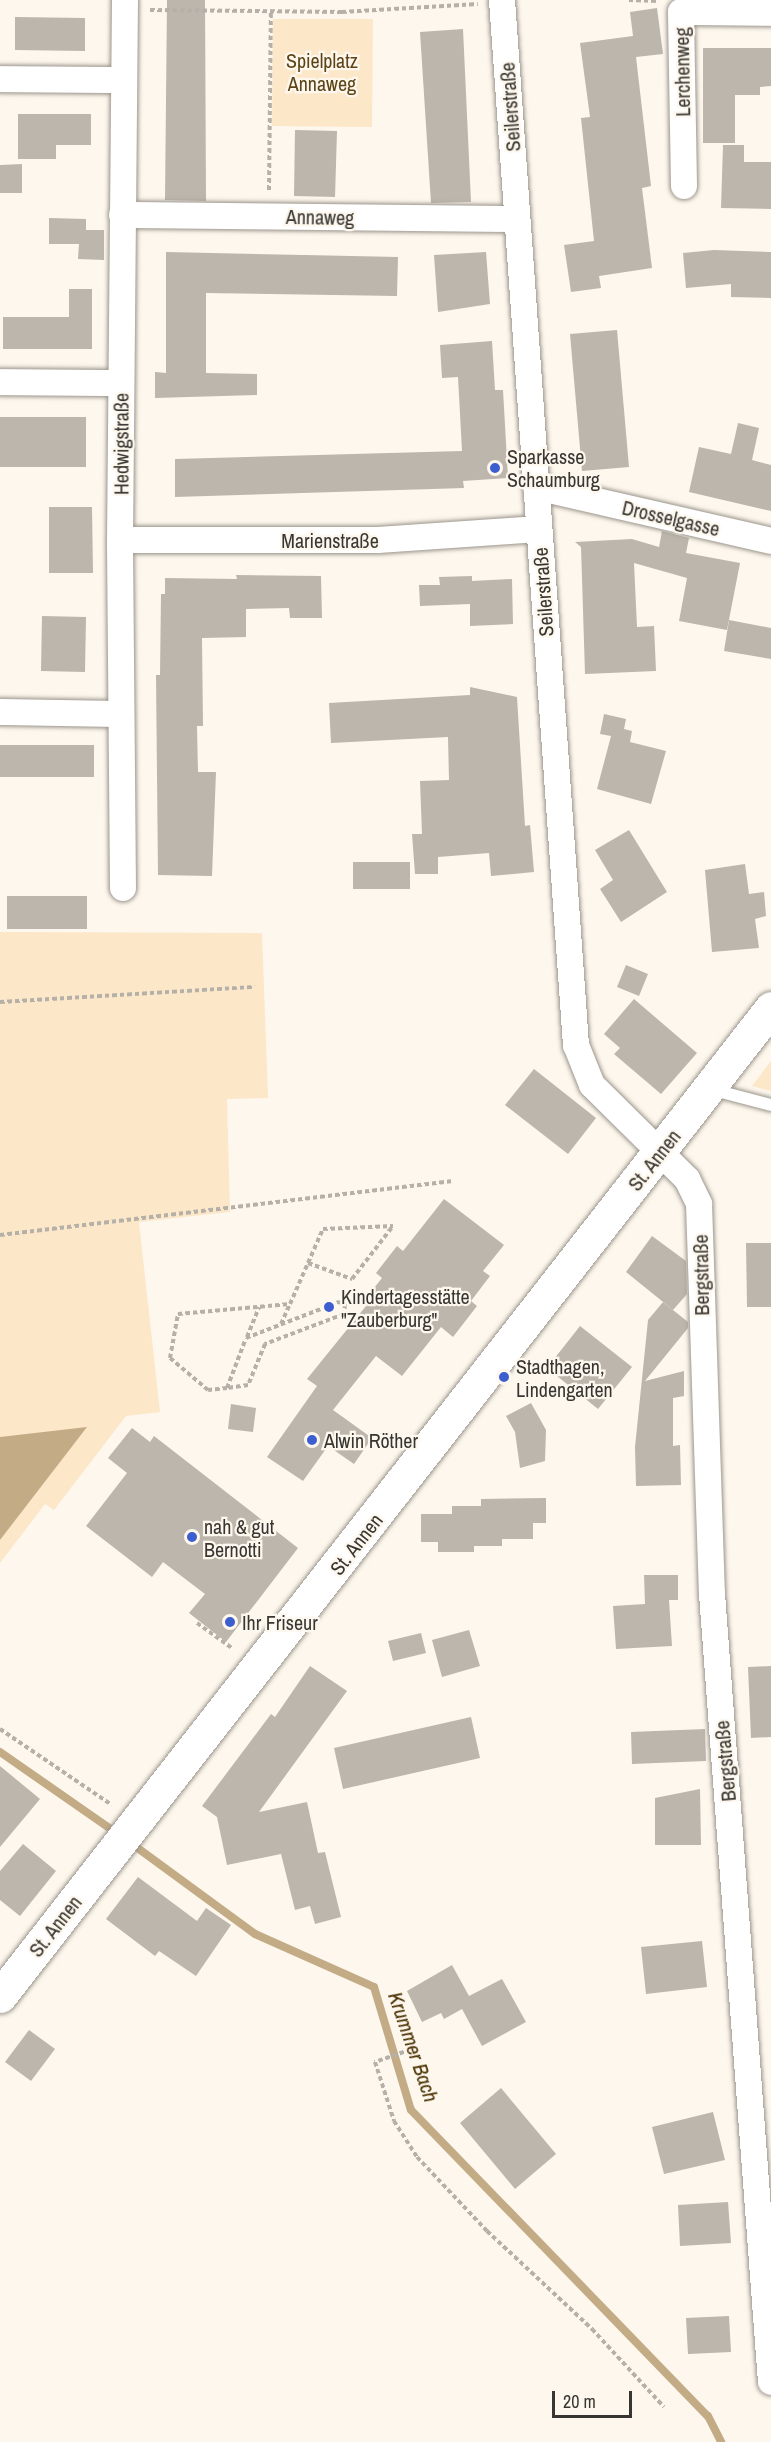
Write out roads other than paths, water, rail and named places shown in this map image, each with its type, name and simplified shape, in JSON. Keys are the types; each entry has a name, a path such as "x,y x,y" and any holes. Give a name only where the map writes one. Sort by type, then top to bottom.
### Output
{"main road":[{"name":"St. Annen","path":"0,1996 259,1668 771,1008"}],"street":[{"name":"Seilerstraße","path":"502,2 576,1045 592,1085 660,1152"},
{"name":"Hedwigstraße","path":"123,888 120,540 125,5"},
{"name":"Lerchenweg","path":"684,186 681,12 771,13"},
{"path":"0,79 124,80"},
{"name":"Annaweg","path":"122,214 517,219"},
{"path":"0,382 121,383"},
{"name":"Drosselgasse","path":"536,487 771,541"},
{"name":"Marienstraße","path":"120,540 378,540 539,529"},
{"path":"0,712 120,714"},
{"name":"Bergstraße","path":"660,1152 687,1179 699,1204 712,1594 771,2382"}],"lane":[{"path":"708,1089 771,1105"}],"waterway":[{"name":"Krummer Bach","path":"0,1752 118,1834"},
{"name":"Krummer Bach","path":"128,1841 255,1934 374,1987 411,2110 708,2416 721,2442"}],"place":[{"name":"Sparkasse Schaumburg","path":"495,468"},
{"name":"Kindertagesstätte \"Zauberburg\"","path":"329,1307"},
{"name":"Stadthagen, Lindengarten","path":"504,1377"},
{"name":"Alwin Röther","path":"312,1440"},
{"name":"nah & gut Bernotti","path":"192,1537"},
{"name":"Ihr Friseur","path":"230,1622"}],"park label":[{"name":"Spielplatz Annaweg","path":"322,72"}]}
